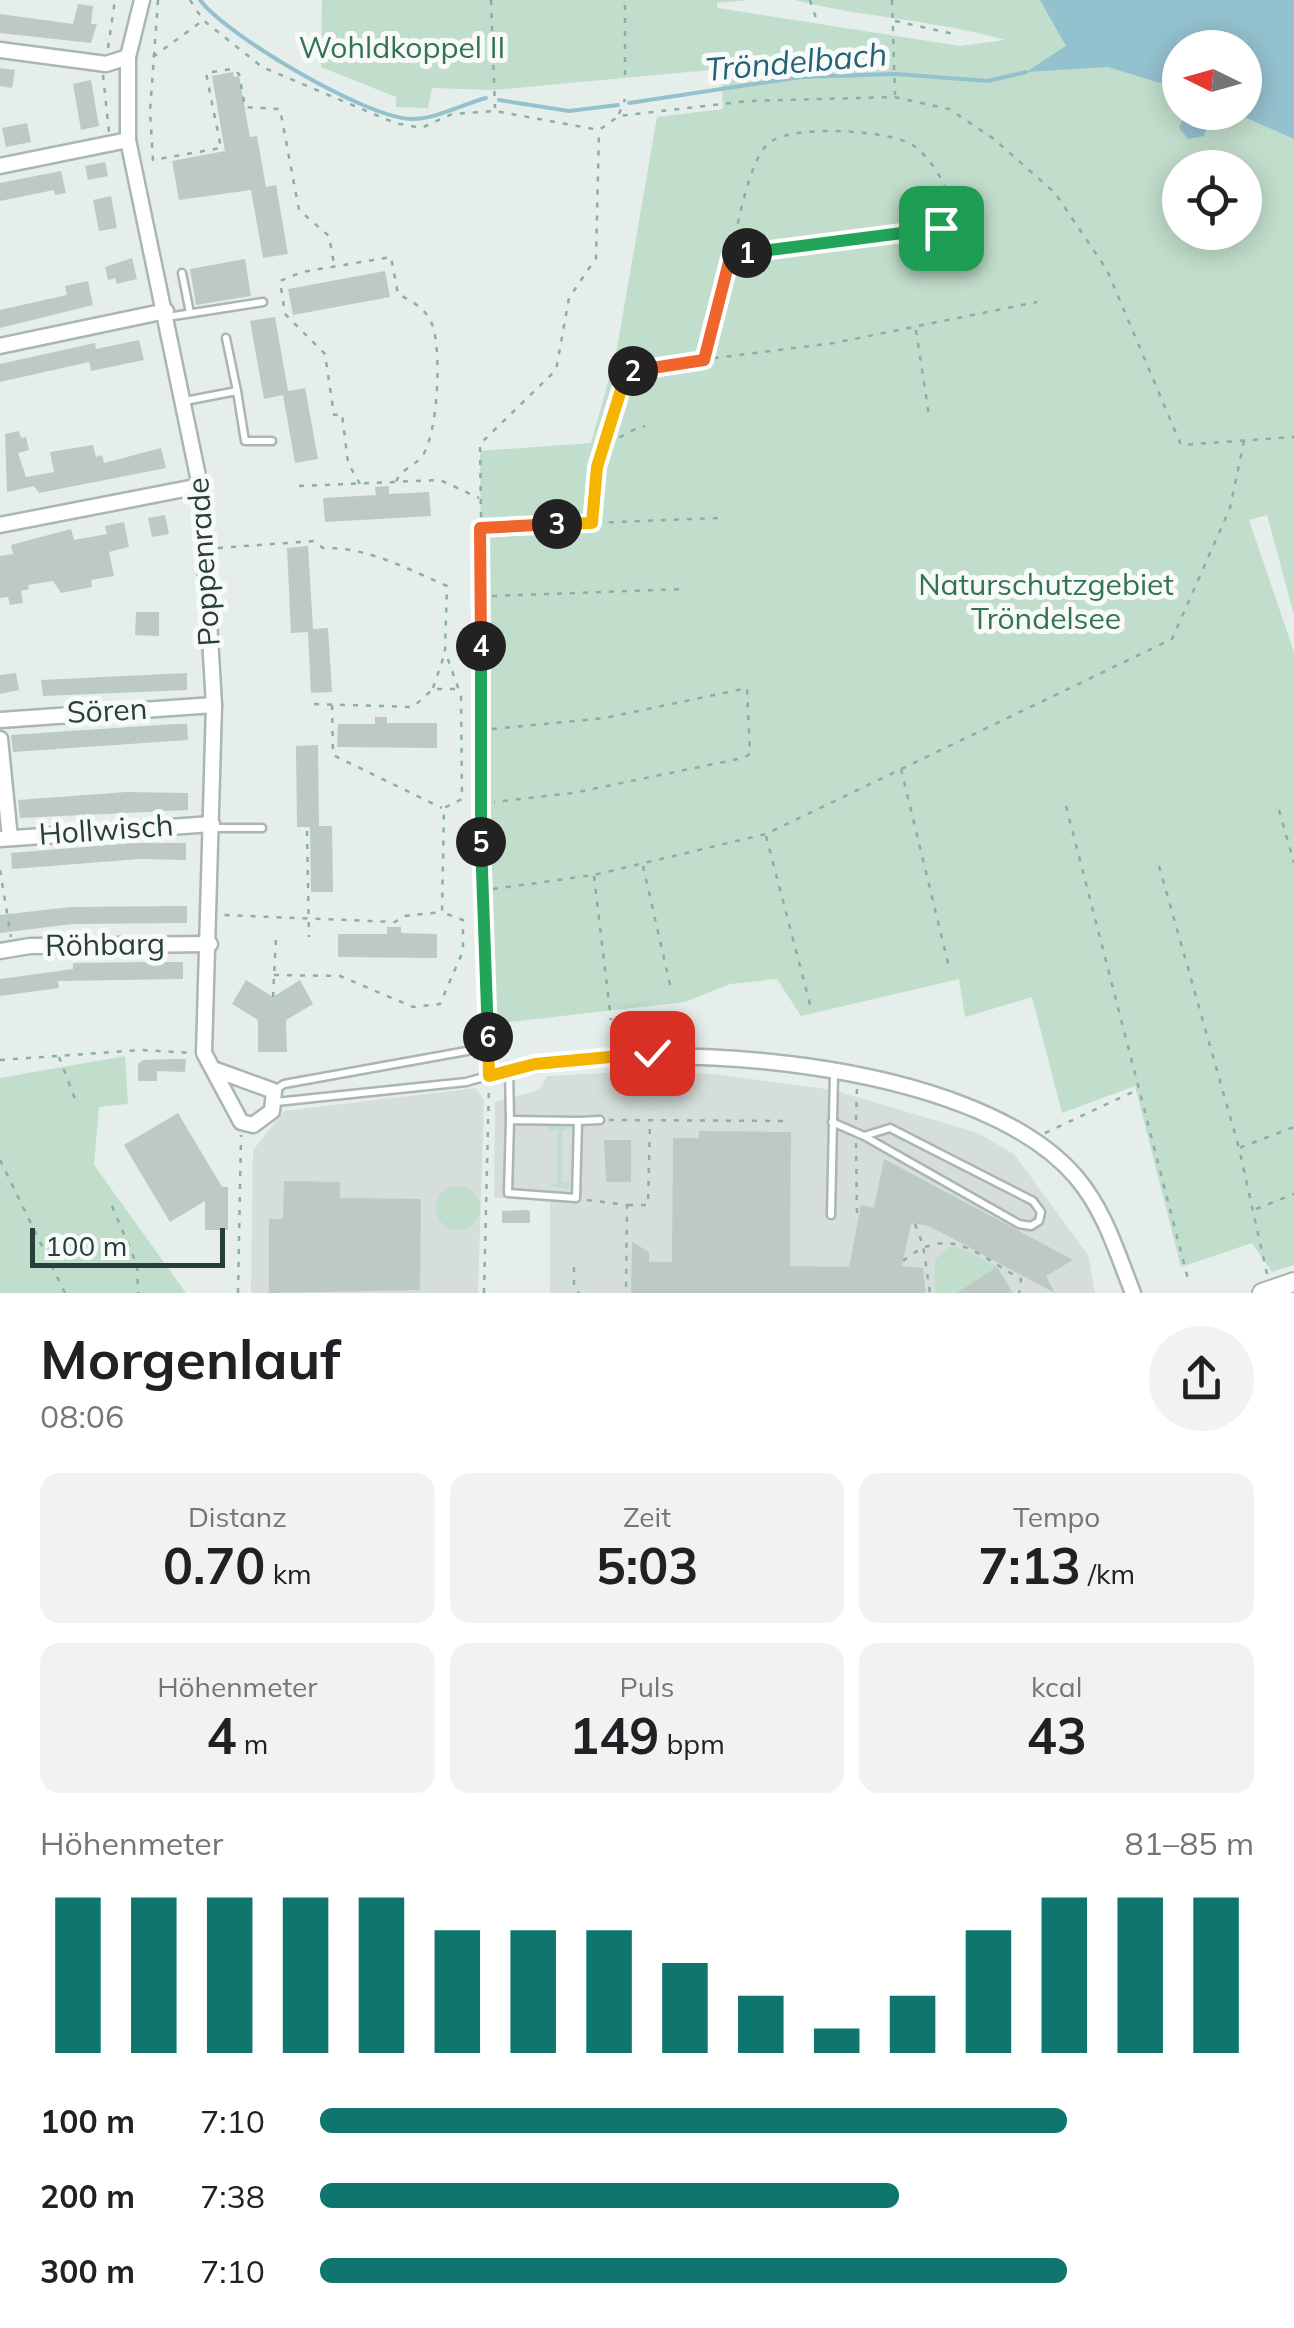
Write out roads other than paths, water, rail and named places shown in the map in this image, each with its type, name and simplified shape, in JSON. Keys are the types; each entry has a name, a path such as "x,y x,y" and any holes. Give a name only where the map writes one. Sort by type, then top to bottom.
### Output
{"street":[{"name":"Poppenrade","path":"142,0 128,57 128,140 186,401 200,486 214,705 211,914 204,1053 216,1070"},
{"path":"0,50 106,64 128,57"},
{"path":"0,166 128,140"},
{"path":"0,346 166,314"},
{"path":"0,525 200,486"},
{"name":"Sören","path":"0,720 214,705"},
{"path":"0,739 5,838"},
{"name":"Hollwisch","path":"5,838 212,826"},
{"name":"Röhbarg","path":"6,950 210,944"},
{"path":"509,1070 652,1053 720,1055 857,1076 944,1099 1034,1140 1074,1175 1102,1212 1133,1293"},
{"path":"216,1070 274,1096 264,1120 253,1124 241,1122 216,1070"},
{"path":"1266,1292 1294,1282"}],"lane":[{"path":"182,272 190,313"},
{"path":"166,314 263,302"},
{"path":"226,338 245,441 272,440"},
{"path":"186,401 236,391"},
{"path":"274,1096 284,1084 489,1048 482,891 480,528"},
{"path":"212,826 262,828"},
{"path":"274,1096 489,1076 509,1070 508,1193 576,1198 578,1121"},
{"path":"831,1215 834,1073"},
{"path":"510,1120 600,1120"},
{"path":"832,1122 864,1136 1019,1224 1032,1226 1039,1221 1041,1212 1033,1202 890,1128 864,1136"}],"water":[{"path":"1040,0 1294,0 1294,139 1262,125 1262,30 1162,30 1162,84 1108,67 1026,72 1066,46"},
{"path":"1181,130 1206,130 1204,136 1188,139"}],"waterway":[{"name":"Tröndelbach","path":"200,0 238,34 300,73 391,115 421,118 486,98"},
{"name":"Tröndelbach","path":"629,103 801,77 896,74 988,81 1026,72"},
{"name":"Tröndelbach","path":"499,100 569,111 618,105"}],"park label":[{"name":"Wohldkoppel II","path":"402,48"},
{"name":"Naturschutzgebiet Tröndelsee","path":"1046,602"}]}
